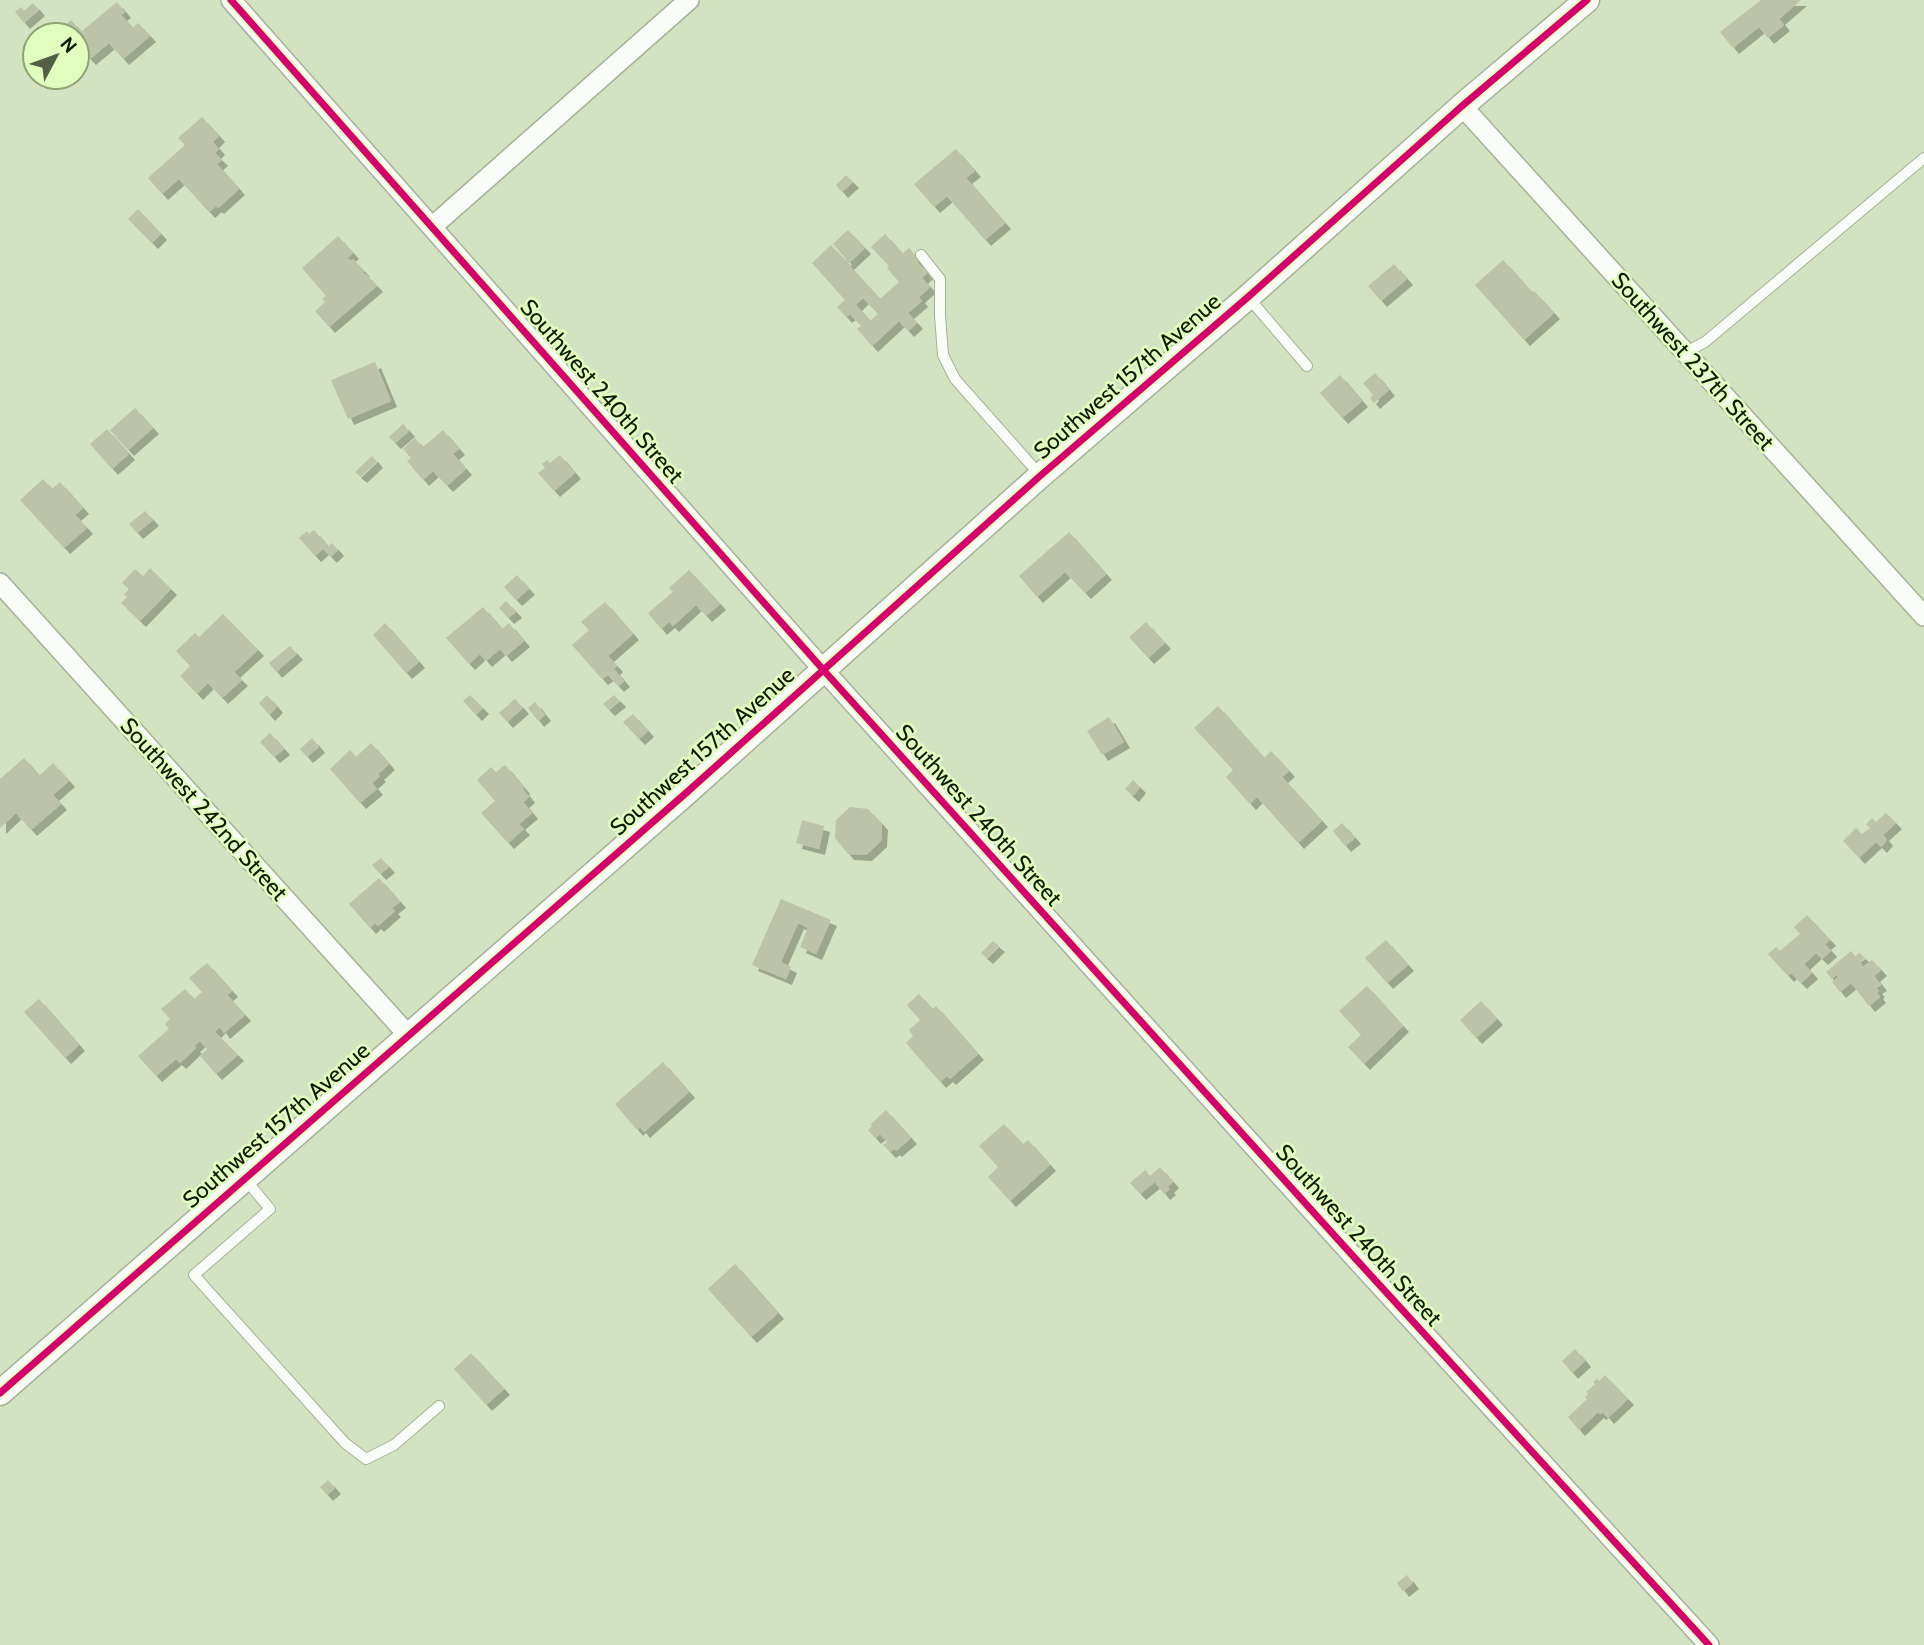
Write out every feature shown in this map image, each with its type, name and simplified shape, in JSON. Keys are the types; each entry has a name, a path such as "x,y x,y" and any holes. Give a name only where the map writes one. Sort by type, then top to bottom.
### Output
{"street":[{"name":"Southwest 240th Street","path":"231,0 822,670 1186,1074 1709,1645"},
{"path":"433,226 689,0"},
{"name":"Southwest 157th Avenue","path":"0,1393 686,793 1040,476 1587,0"},
{"name":"Southwest 237th Street","path":"1462,106 1924,616"},
{"name":"Southwest 242nd Street","path":"0,583 408,1035"}],"lane":[{"path":"1686,352 1705,342 1924,158"},
{"path":"921,255 940,279 943,355 955,379 1040,476"},
{"path":"1248,297 1307,366"},
{"path":"244,1178 270,1209 194,1275 345,1443 366,1459 394,1446 439,1406"}],"building":[{"path":"1761,0 1801,0 1779,19 1784,25 1768,38 1759,27 1733,48 1720,32"},
{"path":"117,2 125,12 121,15 133,28 138,23 150,36 123,59 109,43 91,58 91,24"},
{"path":"33,3 39,10 26,21 22,21 15,12 21,7 24,11"},
{"path":"202,117 219,136 213,142 219,149 215,153 222,160 217,164 239,189 218,208 216,206 209,212 179,179 162,194 148,178 185,145 178,138"},
{"path":"956,149 975,171 966,178 1005,223 985,240 947,196 934,207 914,184"},
{"path":"846,175 853,182 842,192 836,185"},
{"path":"138,209 161,234 152,243 128,219"},
{"path":"848,230 865,248 848,264 880,299 899,282 887,268 889,266 871,247 885,234 902,254 909,248 927,273 922,278 930,287 919,297 922,301 908,313 917,323 908,331 899,321 872,346 857,329 861,326 850,314 846,317 837,307 845,300 812,263 831,245 845,260 833,244","holes":["863,298 878,314 870,321 856,305"]},
{"path":"338,236 353,253 347,258 351,261 353,259 377,286 329,327 315,311 325,302 322,299 326,296 302,268"},
{"path":"1503,260 1554,313 1524,340 1475,285"},
{"path":"1394,264 1407,279 1381,301 1368,286"},
{"path":"375,362 391,401 348,419 331,380"},
{"path":"1375,373 1389,390 1374,403 1370,398 1373,395 1363,383"},
{"path":"1340,375 1362,401 1342,418 1320,393"},
{"path":"135,408 153,428 128,450 110,430"},
{"path":"403,424 409,431 395,443 389,437"},
{"path":"107,429 129,454 112,469 90,444"},
{"path":"443,430 459,449 453,454 466,469 447,486 433,471 423,480 407,461 411,458 403,449 415,438 423,447"},
{"path":"560,455 575,473 554,491 538,473 545,468 542,464 547,460 550,463"},
{"path":"372,456 377,462 361,477 355,472"},
{"path":"43,479 52,489 60,482 83,508 75,515 87,528 64,548 20,500"},
{"path":"145,511 153,520 137,533 129,524"},
{"path":"314,530 328,547 332,543 338,550 331,557 323,549 315,556 299,538 307,531 309,534"},
{"path":"1069,532 1106,574 1085,593 1065,572 1037,597 1019,576"},
{"path":"150,568 171,589 140,621 121,603 127,597 124,594 129,589 122,583 135,569 143,576"},
{"path":"689,570 720,604 706,616 696,605 673,626 669,622 661,629 648,613 673,592 669,588"},
{"path":"517,575 529,589 516,600 504,587"},
{"path":"506,601 516,612 508,618 499,608"},
{"path":"605,602 633,634 608,656 617,666 614,669 624,681 618,686 608,675 602,679 572,645 589,630 581,622"},
{"path":"483,607 502,629 509,623 524,641 506,656 500,649 486,661 480,654 469,664 446,638"},
{"path":"223,614 258,650 234,672 242,680 222,698 208,683 197,694 180,676 190,666 176,651 195,633 199,637"},
{"path":"1146,622 1165,643 1148,658 1129,637"},
{"path":"385,623 419,662 406,673 373,635"},
{"path":"290,646 297,654 276,672 269,663"},
{"path":"267,695 277,707 269,715 259,703"},
{"path":"470,695 483,708 476,715 463,701"},
{"path":"614,695 620,701 609,710 603,704"},
{"path":"515,699 523,708 507,722 499,713"},
{"path":"535,702 545,715 538,721 528,708"},
{"path":"1218,706 1264,758 1271,751 1289,771 1282,777 1322,821 1298,843 1257,797 1250,804 1226,777 1233,770 1194,728"},
{"path":"633,714 648,731 639,739 623,722"},
{"path":"1109,717 1124,742 1102,755 1087,731"},
{"path":"270,733 284,749 274,757 260,742"},
{"path":"312,738 319,747 307,757 300,749"},
{"path":"371,743 389,764 372,783 377,789 360,803 330,769 350,750 356,757"},
{"path":"24,758 39,776 53,763 69,781 53,795 61,804 31,830 16,813 0,828 0,779"},
{"path":"505,765 524,788 529,797 523,802 532,813 519,824 524,829 508,843 481,813 495,801 477,780 491,767 496,772"},
{"path":"1133,780 1140,787 1133,796 1125,789"},
{"path":"850,807 868,809 882,824 881,841 866,855 848,854 835,838 836,820"},
{"path":"1886,813 1896,823 1883,835 1887,840 1881,847 1876,842 1859,858 1843,841 1856,828 1862,834 1870,828 1866,824 1872,818 1876,822"},
{"path":"802,820 824,826 819,849 796,843"},
{"path":"1342,823 1355,838 1345,846 1333,831"},
{"path":"381,858 389,867 380,874 372,865"},
{"path":"379,878 400,902 392,908 395,911 378,926 375,923 370,928 349,904"},
{"path":"781,899 831,920 816,954 800,947 808,928 798,923 781,962 791,967 786,979 752,965"},
{"path":"1807,915 1830,940 1825,944 1831,951 1822,959 1816,953 1804,964 1812,973 1801,983 1791,973 1788,976 1768,954 1776,947 1780,951 1800,934 1794,927"},
{"path":"1386,940 1408,965 1387,983 1365,958"},
{"path":"993,941 999,946 987,958 981,953"},
{"path":"1851,951 1855,956 1860,953 1865,958 1860,962 1863,967 1872,960 1881,970 1874,976 1881,985 1876,988 1880,997 1869,1006 1851,983 1840,992 1832,982 1838,977 1836,975 1832,979 1826,972"},
{"path":"207,963 232,991 227,995 245,1015 224,1033 220,1027 215,1032 238,1055 216,1074 200,1056 207,1049 200,1041 180,1063 176,1059 156,1076 138,1056 169,1029 165,1024 170,1019 161,1009 185,989 194,999 202,992 189,978"},
{"path":"1367,986 1403,1026 1364,1064 1348,1047 1361,1035 1339,1011"},
{"path":"919,994 932,1009 936,1006 978,1054 950,1079 947,1076 940,1082 906,1043 913,1036 909,1030 920,1020 907,1005"},
{"path":"39,999 79,1045 65,1058 24,1012"},
{"path":"1481,1001 1497,1019 1476,1038 1460,1020"},
{"path":"663,1062 689,1092 644,1132 640,1127 637,1130 615,1104"},
{"path":"886,1110 911,1138 896,1151 894,1149 890,1152 883,1145 887,1142 880,1134 875,1138 868,1130"},
{"path":"1004,1124 1023,1144 1028,1140 1050,1165 1010,1201 988,1177 998,1167 979,1146"},
{"path":"1160,1167 1173,1182 1164,1194 1155,1182 1140,1194 1130,1183 1145,1170 1150,1176"},
{"path":"735,1264 778,1313 751,1337 708,1289"},
{"path":"1575,1349 1585,1361 1572,1373 1562,1361"},
{"path":"471,1353 504,1389 486,1405 454,1369"},
{"path":"1605,1375 1628,1399 1608,1418 1603,1412 1598,1412 1579,1430 1568,1417 1587,1399 1586,1392 1595,1384 1593,1382 1597,1379 1599,1381"},
{"path":"328,1480 335,1488 327,1495 320,1487"},
{"path":"1407,1575 1413,1583 1403,1591 1397,1583"}],"cycle path":[{"path":"231,0 937,796 1266,1161 1709,1645"},
{"path":"0,1393 686,793 1040,476 1587,0"}]}
